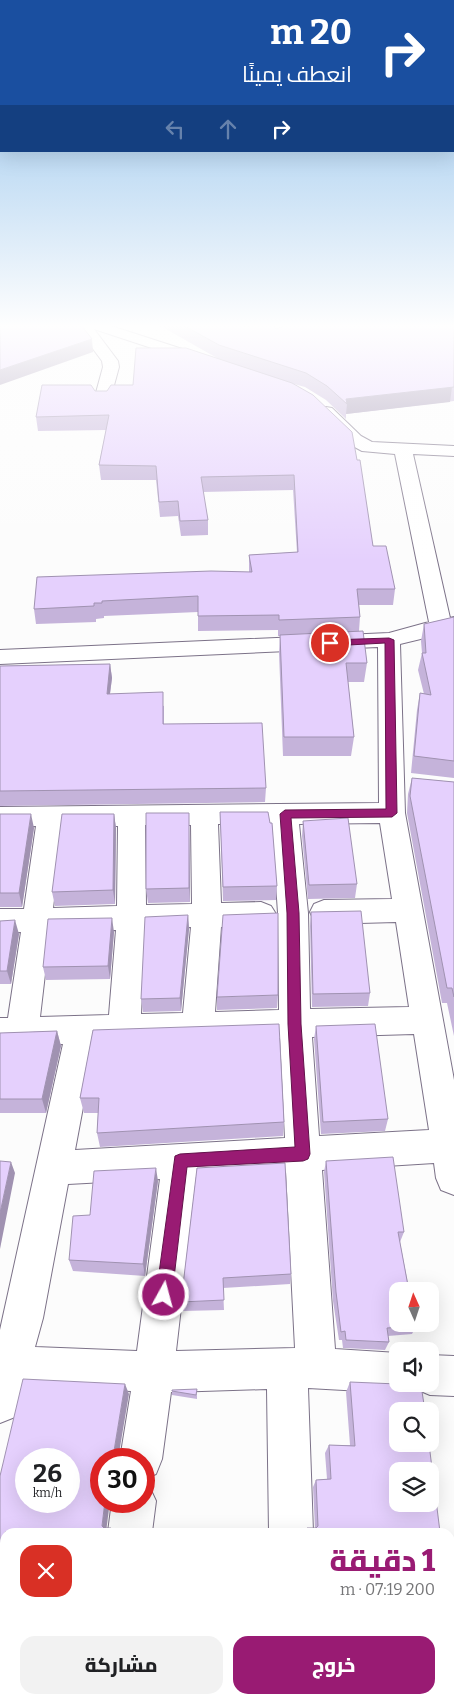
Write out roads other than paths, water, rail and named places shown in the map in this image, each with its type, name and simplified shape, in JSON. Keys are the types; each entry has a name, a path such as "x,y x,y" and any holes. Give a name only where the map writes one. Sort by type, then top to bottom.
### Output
{"street":[{"path":"316,403 355,440 368,446 403,450 454,451"},
{"path":"0,657 389,640 447,625 403,450"},
{"path":"54,1168 303,1154 451,1162 438,1037 408,910 392,813 404,783 389,640"},
{"path":"0,817 392,813"},
{"path":"198,1026 207,915 204,814"},
{"path":"285,814 293,913 294,1024 303,1154 301,1369 291,1528"},
{"path":"124,1028 130,918 132,815"},
{"path":"50,816 36,920 11,1032 294,1024 438,1037"},
{"path":"0,921 408,910"},
{"path":"82,1030 23,1318 5,1384 154,1372 301,1369 389,1373"},
{"path":"143,1448 180,1161"},
{"path":"439,1375 454,1376"},
{"path":"131,1528 132,1513"}]}
